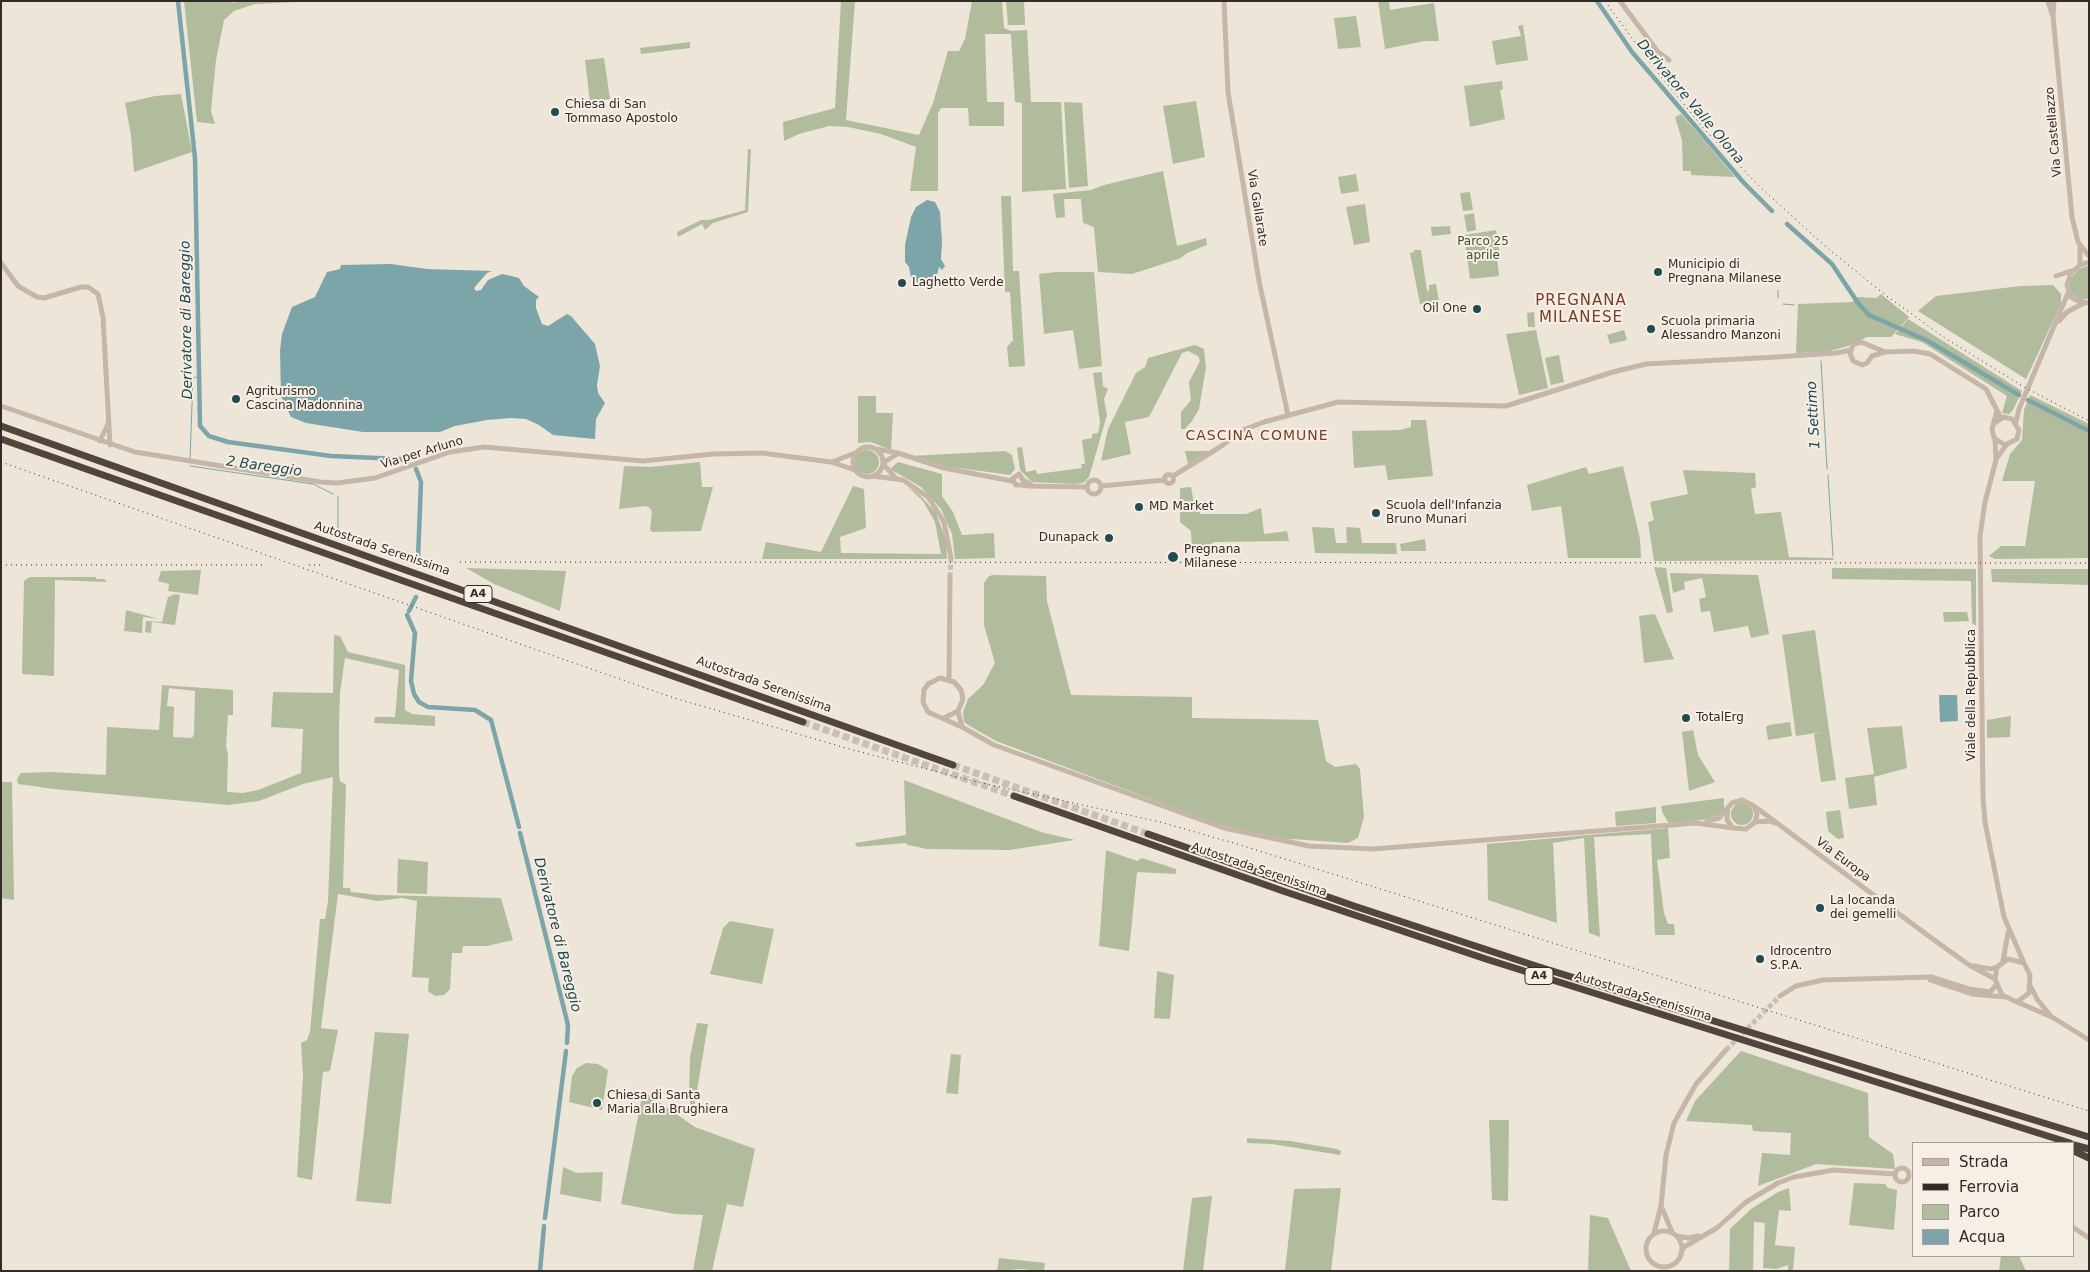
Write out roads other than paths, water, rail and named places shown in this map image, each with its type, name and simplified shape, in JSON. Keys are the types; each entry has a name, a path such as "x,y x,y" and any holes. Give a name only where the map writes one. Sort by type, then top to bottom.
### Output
{"highway":[{"name":"Autostrada Serenissima","path":"1,426 953,765"},
{"name":"Autostrada Serenissima","path":"1,439 803,722"},
{"name":"Autostrada Serenissima","path":"1014,796 1408,934 2067,1142"},
{"name":"Autostrada Serenissima","path":"1148,834 1354,906 1536,966 2089,1137"},
{"path":"2021,1128 2054,1142"},
{"path":"2075,1144 2089,1149"},
{"path":"2075,1151 2089,1158"}],"street":[{"name":"Via Gallarate","path":"1224,1 1228,92 1259,281 1288,415"},
{"path":"1620,1 1658,52 1669,60"},
{"path":"2048,1 2053,16"},
{"path":"2053,16 2054,1"},
{"name":"Via Castellazzo","path":"2053,16 2072,217 2080,245 2078,267"},
{"name":"Via Castellazzo","path":"2080,245 2089,256"},
{"path":"2056,276 2089,262"},
{"path":"1,263 18,286 36,297 44,298 81,287 88,287 98,294 103,317 108,424 111,445"},
{"path":"1997,411 1992,429 1995,440 2007,444 2014,442 2019,434 2016,422 2019,409 2068,294 2067,282 2078,267"},
{"path":"2068,294 2087,303"},
{"path":"2056,325 2067,312 2087,303"},
{"path":"1850,357 1853,345 1861,342 1871,348 1885,352"},
{"path":"1871,348 1872,356"},
{"path":"1101,486 1165,480 1167,476 1173,476 1220,447 1243,430 1288,415 1338,402 1507,406 1646,364 1836,353 1851,350"},
{"path":"1836,353 1850,357 1857,364 1867,363 1872,356 1885,352 1913,351 1930,354 1986,389 2001,418"},
{"name":"Via per Arluno","path":"1,406 100,442 165,459 337,483 375,478 450,452 480,448 643,461 714,454 762,453 832,462 855,470 863,476 896,477"},
{"path":"1994,423 2001,418 2008,417 2019,409"},
{"path":"2008,417 2016,422"},
{"path":"100,442 108,424"},
{"name":"Viale della Repubblica","path":"1995,440 1996,460 1985,502 1980,536 1982,771 1985,822 2008,930 2024,963"},
{"name":"Viale della Repubblica","path":"1996,460 2007,444"},
{"name":"Via per Arluno","path":"832,462 867,446 877,450"},
{"path":"877,450 898,453 944,468 1004,478 1012,478 1019,474 1022,482"},
{"path":"877,450 882,456 883,464 896,477 917,488 937,509 946,527 951,558"},
{"path":"855,453 852,461 855,470"},
{"path":"873,476 878,473 891,456 898,453"},
{"path":"1012,478 1015,485 1022,482 1033,486 1086,487"},
{"path":"1094,480 1100,482 1101,486 1100,491 1094,494 1090,493 1086,487 1088,482 1094,480"},
{"path":"949,680 950,576"},
{"path":"948,668 940,678 928,684 924,690 923,702 928,712 944,718 994,745 1224,828 1309,846 1373,849 1696,823 1719,818 1735,801 1742,800 1754,806 1757,814 1755,822"},
{"path":"940,678 949,680 958,686 962,694 961,705 958,711 944,718"},
{"path":"958,711 962,727"},
{"name":"Via Europa","path":"1754,806 1969,965 1996,982"},
{"path":"1728,808 1727,820 1733,828"},
{"path":"1696,823 1746,829 1755,822 1769,821 1778,824"},
{"name":"Viale della Repubblica","path":"2003,961 2007,947 2008,930"},
{"path":"1780,996 1796,986 1824,980 1935,978 1979,991 1992,991 1996,982 1997,967 2003,961 2012,958 2024,963 2030,975 2031,987 2043,1008 2052,1017"},
{"name":"Via Europa","path":"1969,965 1991,969 1997,967"},
{"path":"1922,978 1972,994 2005,997 2052,1017 2089,1040"},
{"path":"1996,982 2005,997"},
{"path":"2017,1002 2026,997 2031,987"},
{"path":"1654,1233 1662,1206 1666,1155 1677,1115 1696,1084 1726,1050"},
{"path":"1901,1167 1911,1172 1911,1178 1900,1182 1895,1174 1901,1167"},
{"path":"1669,1271 1690,1243 1708,1233 1760,1192 1794,1176 1834,1170 1895,1174"},
{"path":"1662,1206 1681,1244 1682,1252"},
{"path":"2075,1229 2089,1238"},
{"path":"1660,1271 1649,1259 1646,1249 1648,1239 1654,1233 1663,1230 1688,1238 1708,1233"},
{"path":"1654,1264 1664,1267 1673,1264"}],"water":[{"name":"Laghetto Verde","path":"927,200 935,202 940,212 941,259 945,266 942,270 939,267 936,280 939,282 934,284 931,280 918,283 911,278 909,267 905,262 905,245 911,217 916,207"},
{"path":"391,264 427,269 492,271 487,273 474,288 476,291 481,290 488,280 502,274 519,278 524,286 539,297 536,300 536,308 542,324 548,326 567,314 571,316 595,344 600,366 597,385 598,393 605,403 596,419 595,439 553,435 526,419 487,420 455,426 440,432 363,432 306,423 291,417 281,396 280,350 282,334 292,307 315,297 327,272 340,269 341,265"},
{"path":"1939,695 1957,695 1958,721 1940,722"}],"waterway":[{"name":"Derivatore di Bareggio","path":"178,1 195,158 200,426 209,436 228,442 331,456 408,461"},
{"name":"Derivatore Valle Olona","path":"1597,1 1632,52 1744,183 1772,211"},
{"name":"Derivatore Valle Olona","path":"1787,224 1832,264 1858,303 1869,315 1928,341 2019,395"},
{"name":"1 Settimo","path":"1778,290 1778,298"},
{"name":"1 Settimo","path":"1783,304 1794,305"},
{"name":"1 Settimo","path":"1821,361 1827,469"},
{"name":"2 Bareggio","path":"190,459 193,378 198,377"},
{"name":"Derivatore Valle Olona","path":"2028,400 2089,431"},
{"name":"2 Bareggio","path":"190,466 313,484 333,494"},
{"name":"Derivatore di Bareggio","path":"416,469 421,482 418,558"},
{"name":"1 Settimo","path":"1828,475 1833,556"},
{"name":"2 Bareggio","path":"338,496 338,529"},
{"name":"Derivatore di Bareggio","path":"409,611 416,597"},
{"name":"Derivatore di Bareggio","path":"407,615 415,633 411,681 414,694 419,702 428,707 475,710 491,720 519,827"},
{"name":"Derivatore di Bareggio","path":"520,833 568,1025 567,1043"},
{"name":"Derivatore di Bareggio","path":"545,1218 566,1051"},
{"name":"Derivatore di Bareggio","path":"540,1271 544,1226"}],"tunnel":[{"path":"950,577 951,558"},
{"path":"803,722 1014,796"},
{"path":"953,765 1148,834"},
{"path":"1726,1050 1780,996"}],"railway":[{"path":"1605,1 1650,63 1706,131 1759,186 1826,247 1884,294 1945,338 2024,387 2089,421"},
{"path":"1,462 671,697 853,750 973,781 1160,822 1237,844 2089,1111"},
{"path":"460,562 2089,563"},
{"path":"1,565 266,565"},
{"path":"309,565 322,565"}],"place":[{"name":"Chiesa di San Tommaso Apostolo","path":"555,112"},
{"name":"Municipio di Pregnana Milanese","path":"1658,272"},
{"name":"Laghetto Verde","path":"902,283"},
{"name":"Oil One","path":"1477,309"},
{"name":"Scuola primaria Alessandro Manzoni","path":"1651,329"},
{"name":"Agriturismo Cascina Madonnina","path":"236,399"},
{"name":"MD Market","path":"1139,507"},
{"name":"Scuola dell'Infanzia Bruno Munari","path":"1376,513"},
{"name":"Dunapack","path":"1109,538"},
{"name":"Pregnana Milanese","path":"1173,557"},
{"name":"TotalErg","path":"1686,718"},
{"name":"La locanda dei gemelli","path":"1820,908"},
{"name":"Idrocentro S.P.A.","path":"1760,959"},
{"name":"Chiesa di Santa Maria alla Brughiera","path":"597,1103"}],"district":[{"name":"PREGNANA MILANESE","path":"1581,310"},
{"name":"CASCINA COMUNE","path":"1257,436"}],"park label":[{"name":"Parco 25 aprile","path":"1483,249"}]}
